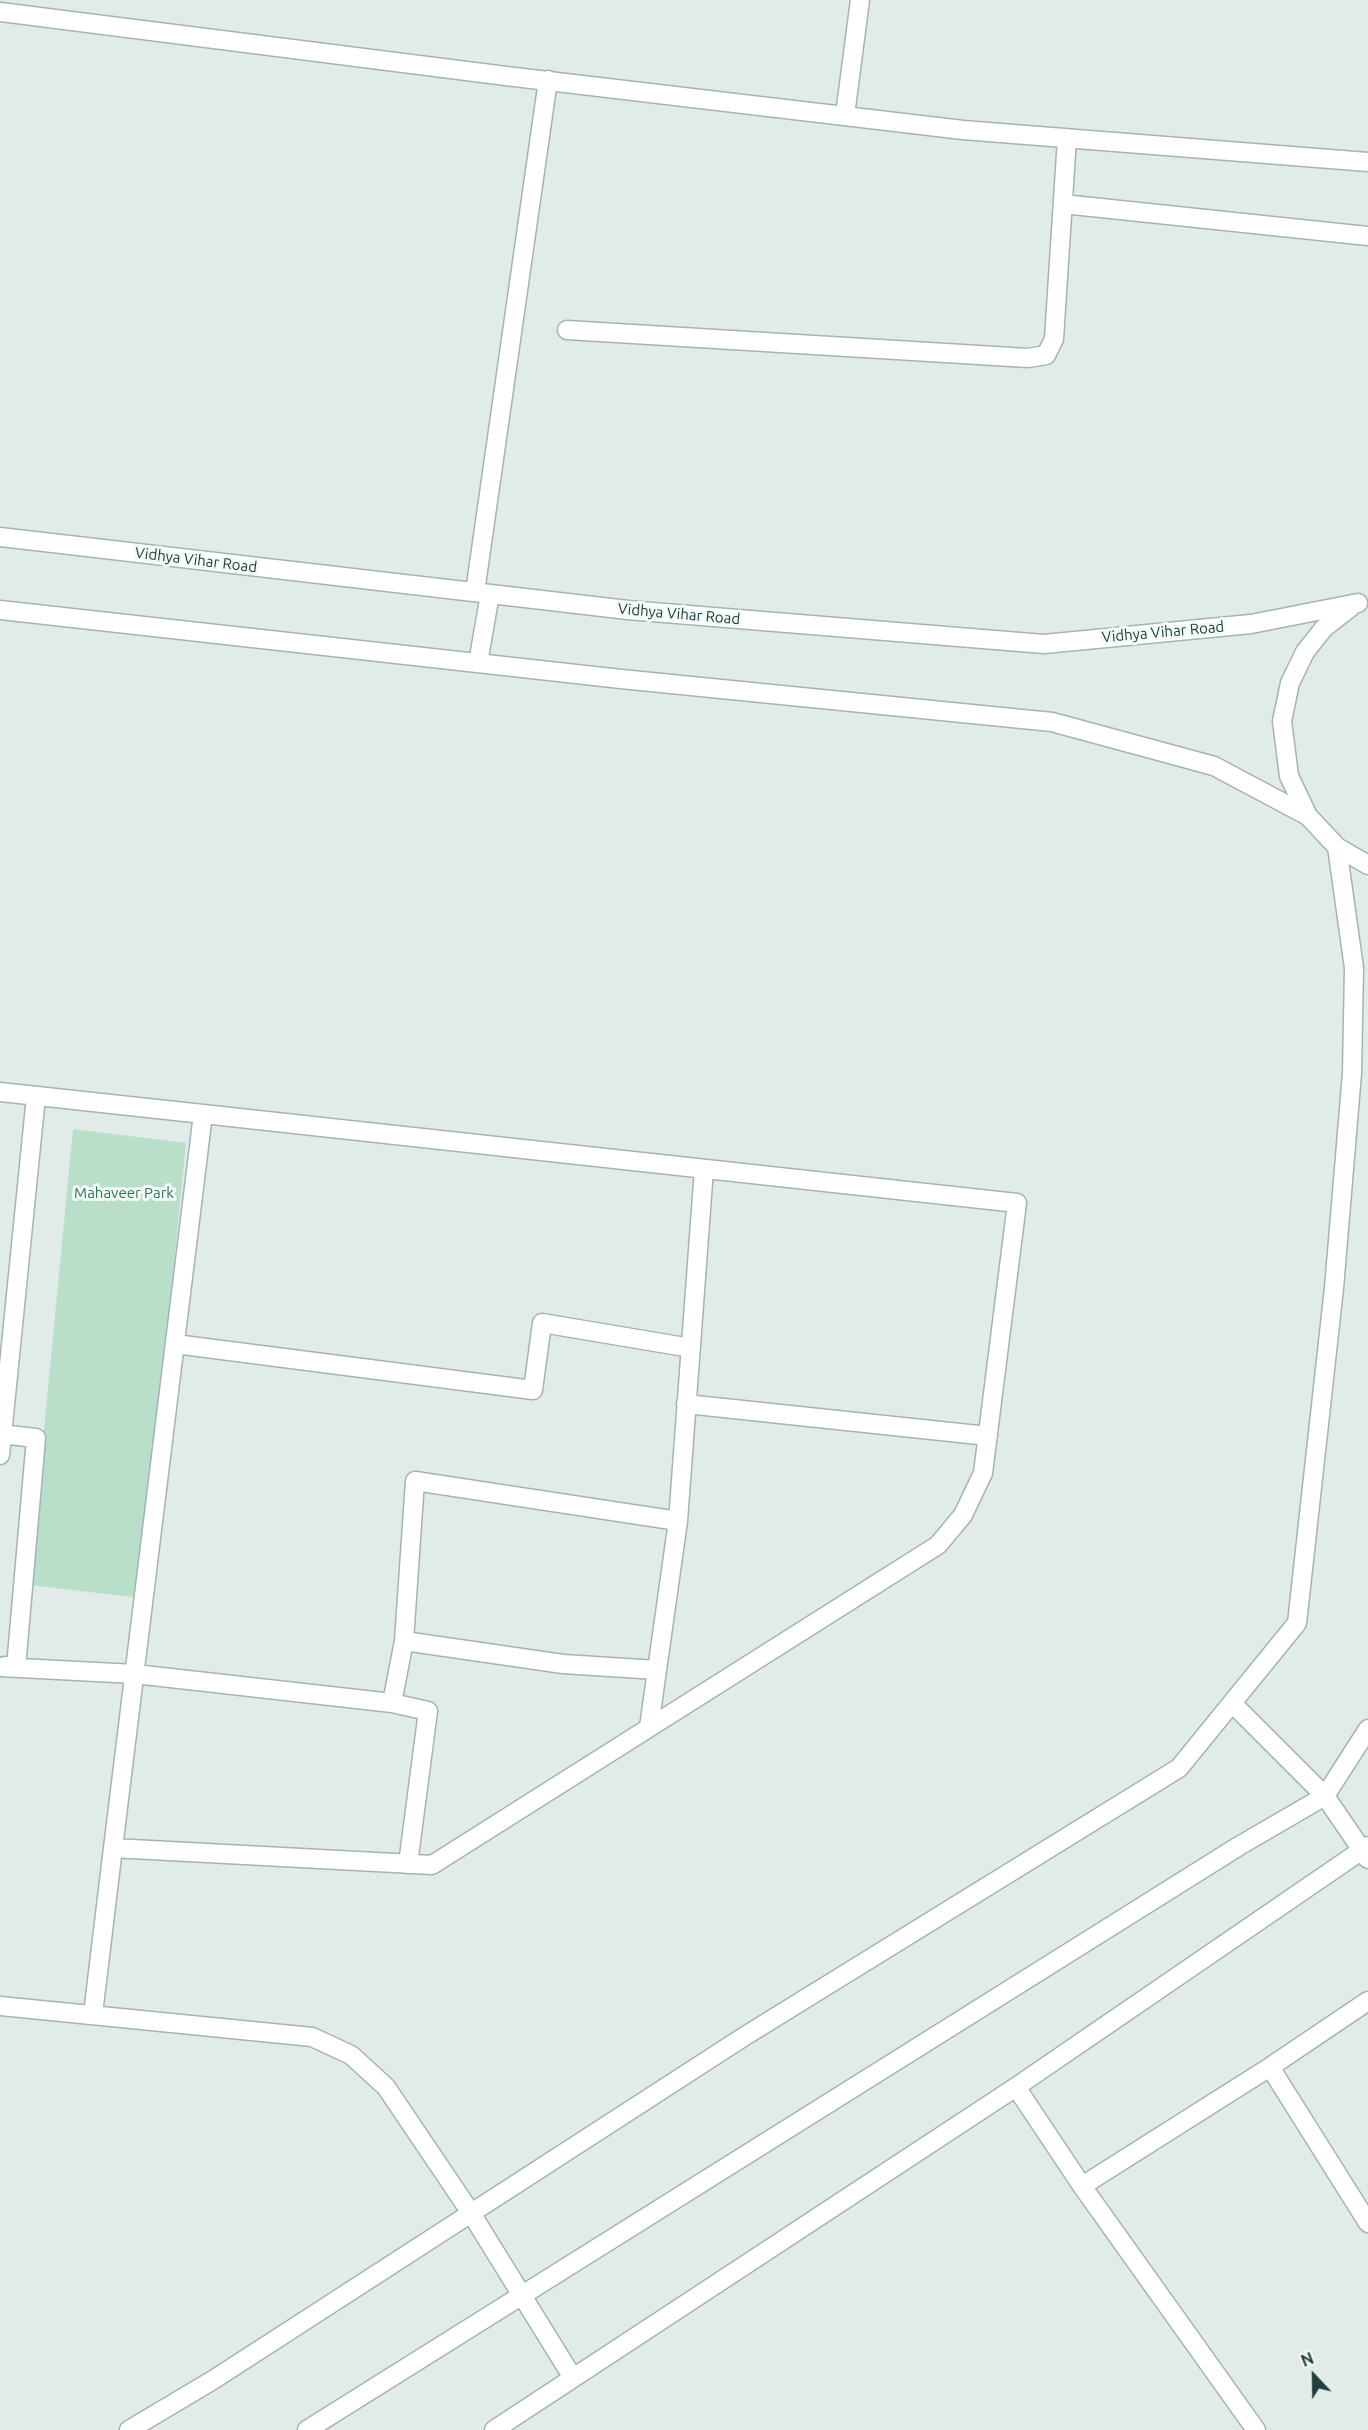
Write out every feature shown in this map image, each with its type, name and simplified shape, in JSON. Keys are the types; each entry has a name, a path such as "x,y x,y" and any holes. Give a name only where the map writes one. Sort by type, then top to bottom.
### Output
{"street":[{"path":"845,116 860,0"},
{"path":"0,12 548,81 963,130 1368,162"},
{"path":"478,663 483,593 548,81"},
{"path":"567,330 1028,358 1046,355 1054,339 1067,138"},
{"path":"1063,204 1368,236"},
{"name":"Vidhya Vihar Road","path":"0,537 628,610 1044,644 1251,624 1363,600"},
{"path":"1363,600 1324,628 1305,652 1290,683 1282,721 1288,776 1308,816 1337,847 1368,865"},
{"path":"0,610 1052,723 1214,766 1308,816"},
{"path":"129,2430 213,2380 745,2036 1179,1768 1298,1623 1334,1288 1352,1073 1354,968 1337,847"},
{"path":"0,1092 1017,1203 983,1473 963,1515 938,1545 432,1865 113,1848"},
{"path":"0,1455 36,1096"},
{"path":"93,2014 203,1114"},
{"path":"649,1727 678,1521 704,1168"},
{"path":"175,1344 533,1390 542,1323 691,1348"},
{"path":"686,1404 988,1436"},
{"path":"0,1667 16,1666 36,1438 1,1434"},
{"path":"392,1703 404,1641 415,1481 678,1521"},
{"path":"404,1641 563,1664 657,1670"},
{"path":"0,1667 135,1674 392,1703 428,1711 408,1864"},
{"path":"494,2430 1016,2087 1366,1852 1325,1796 1232,1703"},
{"path":"307,2430 1239,1846 1325,1796 1368,1729"},
{"path":"1082,2186 1270,2067 1368,2001"},
{"path":"0,2006 312,2037 351,2055 386,2088 471,2213 573,2378"},
{"path":"1270,2067 1368,2223"},
{"path":"1016,2087 1247,2427"}],"green space":[{"name":"Mahaveer Park","path":"73,1129 186,1143 141,1598 29,1585"}]}
